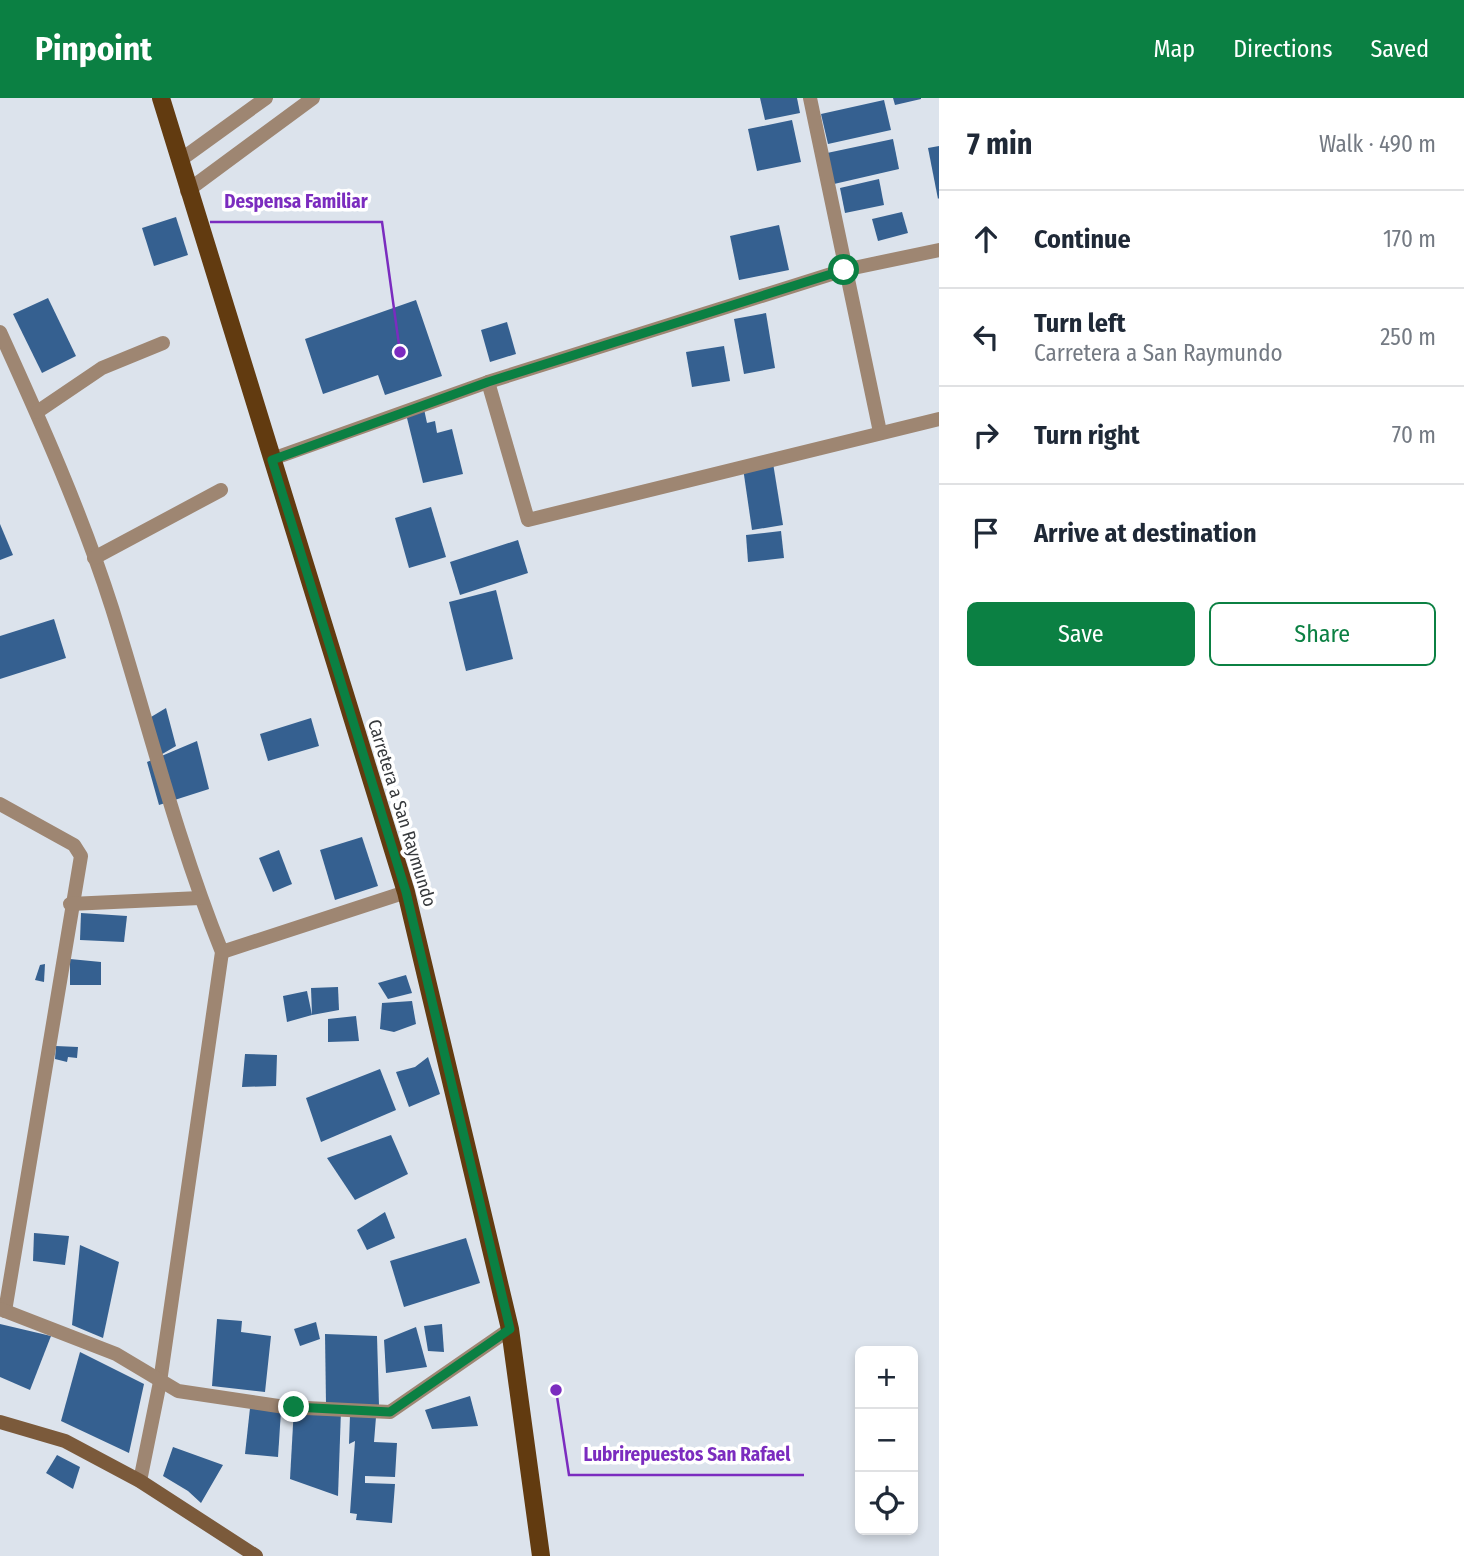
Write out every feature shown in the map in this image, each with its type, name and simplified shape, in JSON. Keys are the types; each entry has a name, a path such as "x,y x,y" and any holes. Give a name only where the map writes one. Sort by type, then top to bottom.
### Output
{"main road":[{"name":"Carretera a San Raymundo","path":"161,98 187,191 406,892 510,1329 541,1556"},
{"path":"0,1422 65,1441 141,1481 256,1556"}],"street":[{"path":"179,161 266,98"},
{"path":"187,191 313,98"},
{"path":"810,98 880,432"},
{"path":"272,460 488,382 844,270 939,250"},
{"path":"0,332 37,412 94,558 200,898 222,952 160,1382 141,1481"},
{"path":"37,412 102,368 163,343"},
{"path":"488,382 528,520 939,419"},
{"path":"94,558 220,490"},
{"path":"0,804 79,849 81,856 70,904 3,1310 116,1354 178,1391 285,1407 390,1412 510,1329"},
{"path":"222,952 406,892"},
{"path":"70,904 200,898"}],"building":[{"path":"760,98 797,98 800,113 765,120"},
{"path":"893,98 921,98 921,99 895,105"},
{"path":"884,100 891,130 828,144 821,114"},
{"path":"792,120 801,162 757,171 748,129"},
{"path":"893,139 899,169 834,184 827,153"},
{"path":"939,146 939,198 938,199 928,148"},
{"path":"879,179 884,205 845,213 840,188"},
{"path":"902,212 908,233 878,241 872,219"},
{"path":"176,217 188,255 154,266 142,228"},
{"path":"779,225 789,270 739,280 730,236"},
{"path":"48,298 76,356 42,373 13,314"},
{"path":"416,300 442,376 385,395 378,375 323,394 305,339"},
{"path":"766,313 775,368 744,374 734,319"},
{"path":"507,322 516,354 490,362 481,330"},
{"path":"724,346 730,381 692,387 686,352"},
{"path":"424,409 427,423 435,421 437,433 452,429 463,474 423,483 406,414"},
{"path":"773,463 783,525 752,530 743,468"},
{"path":"431,507 446,557 409,568 395,518"},
{"path":"0,524 13,555 0,560"},
{"path":"781,531 784,558 748,562 746,535"},
{"path":"518,540 528,573 460,595 450,562"},
{"path":"496,590 513,659 466,671 449,602"},
{"path":"54,619 66,658 0,679 0,636"},
{"path":"166,708 176,746 152,760 146,720"},
{"path":"311,718 319,746 268,761 260,734"},
{"path":"197,741 209,789 159,805 147,762"},
{"path":"362,837 378,886 335,900 320,850"},
{"path":"279,850 292,884 273,892 259,858"},
{"path":"81,913 127,916 124,942 80,940"},
{"path":"70,959 101,962 101,985 70,985"},
{"path":"45,964 44,982 35,980 40,965"},
{"path":"406,975 412,993 388,999 378,983"},
{"path":"338,987 339,1010 312,1015 311,988"},
{"path":"307,991 312,1015 287,1022 283,996"},
{"path":"412,1001 416,1024 394,1032 380,1029 382,1003"},
{"path":"356,1016 359,1041 328,1042 328,1019"},
{"path":"56,1046 78,1047 77,1058 68,1057 67,1062 55,1059"},
{"path":"245,1054 277,1055 276,1086 242,1087"},
{"path":"428,1057 440,1094 409,1107 396,1072 415,1067"},
{"path":"380,1069 396,1110 321,1142 306,1098"},
{"path":"391,1135 408,1174 355,1200 327,1158"},
{"path":"385,1212 395,1238 367,1250 357,1230"},
{"path":"34,1233 69,1236 65,1265 33,1261"},
{"path":"466,1238 480,1283 404,1307 390,1261"},
{"path":"80,1245 119,1262 103,1338 72,1325"},
{"path":"217,1319 242,1321 241,1332 271,1336 265,1392 212,1386"},
{"path":"316,1322 320,1339 300,1346 294,1329"},
{"path":"0,1324 51,1336 30,1390 0,1377"},
{"path":"442,1324 444,1352 428,1351 424,1326"},
{"path":"416,1327 427,1367 386,1373 384,1340"},
{"path":"325,1334 377,1336 379,1406 326,1404"},
{"path":"80,1352 144,1384 129,1453 61,1421"},
{"path":"470,1396 478,1426 432,1429 425,1410"},
{"path":"294,1407 341,1410 338,1496 290,1479"},
{"path":"250,1408 281,1411 278,1457 245,1454"},
{"path":"350,1415 376,1417 374,1442 397,1443 395,1477 365,1476 365,1483 395,1484 392,1523 356,1520 357,1514 350,1513 355,1441 349,1444"},
{"path":"173,1447 223,1465 201,1503 188,1491 163,1476"},
{"path":"57,1455 80,1467 73,1489 46,1473"}],"place":[{"name":"Despensa Familiar","path":"400,352"},
{"name":"Lubrirepuestos San Rafael","path":"556,1390"}],"route":[{"path":"294,1407 390,1412 510,1329 406,892 272,460 488,382 844,270"}]}
